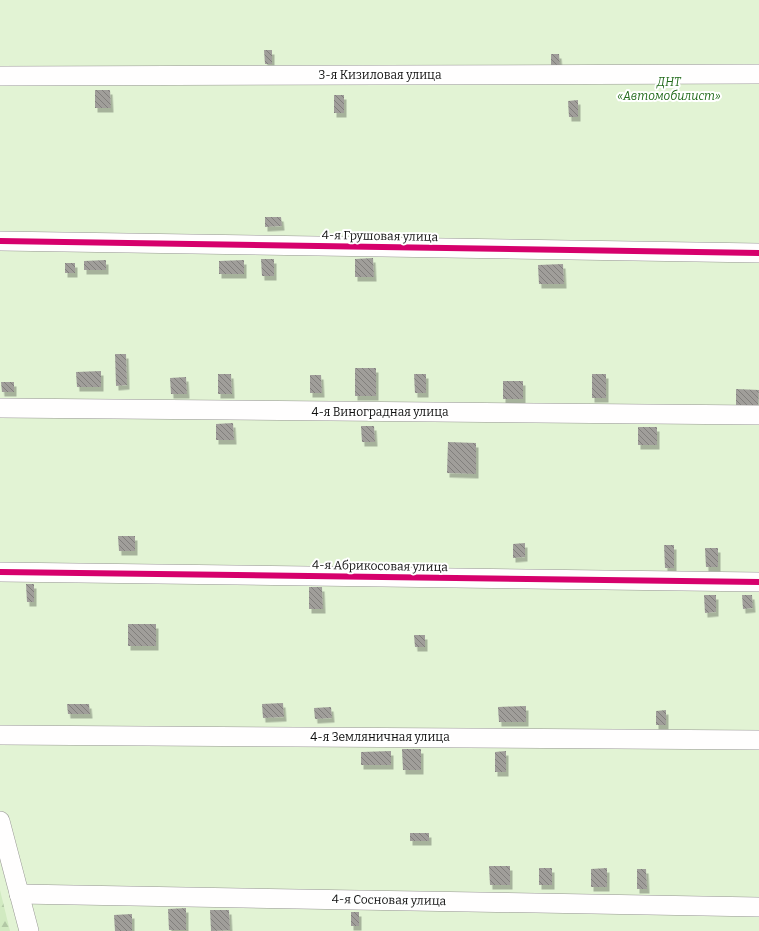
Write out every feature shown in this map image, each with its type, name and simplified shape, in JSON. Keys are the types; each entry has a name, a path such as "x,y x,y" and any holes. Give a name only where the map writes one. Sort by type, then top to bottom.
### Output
{"street":[{"name":"3-я Кизиловая улица","path":"0,76 759,74"},
{"name":"4-я Грушовая улица","path":"0,241 759,253"},
{"name":"4-я Виноградная улица","path":"0,408 759,415"},
{"name":"4-я Абрикосовая улица","path":"0,572 759,582"},
{"name":"4-я Земляничная улица","path":"0,735 759,740"},
{"path":"0,821 30,931"},
{"name":"4-я Сосновая улица","path":"19,894 759,907"}],"green space":[{"name":"ДНТ «Автомобилист»","path":"0,0 759,0 759,931 10,931 0,890"},
{"path":"0,854 20,931 0,931"}],"building":[{"path":"264,50 272,50 272,64 265,64"},
{"path":"551,54 559,54 560,66 551,66"},
{"path":"95,90 110,90 111,108 95,108"},
{"path":"334,95 344,95 344,113 334,113"},
{"path":"578,100 578,117 569,117 568,101"},
{"path":"265,217 281,217 282,226 265,227"},
{"path":"373,258 374,277 355,277 355,259"},
{"path":"261,259 274,259 274,276 262,276"},
{"path":"106,260 106,270 84,270 84,261"},
{"path":"244,260 244,274 219,274 219,261"},
{"path":"65,263 75,263 75,273 65,273"},
{"path":"563,264 564,284 539,284 538,265"},
{"path":"115,354 126,354 127,385 116,386"},
{"path":"355,368 376,368 376,396 355,396"},
{"path":"101,371 101,387 77,387 76,372"},
{"path":"218,374 231,374 232,394 218,394"},
{"path":"414,374 426,374 426,393 415,393"},
{"path":"592,374 606,374 606,398 592,398"},
{"path":"310,375 321,375 322,393 310,393"},
{"path":"186,377 187,394 171,394 170,378"},
{"path":"503,381 523,381 523,399 503,399"},
{"path":"1,382 14,382 14,392 2,392"},
{"path":"736,389 759,390 758,407 736,406"},
{"path":"233,423 234,440 216,440 216,424"},
{"path":"361,426 374,426 375,442 362,442"},
{"path":"638,427 657,427 657,445 638,445"},
{"path":"448,442 476,443 476,474 447,473"},
{"path":"118,536 135,536 135,551 119,551"},
{"path":"525,543 525,557 513,558 513,544"},
{"path":"664,545 674,545 674,568 665,568"},
{"path":"705,548 718,548 718,567 706,567"},
{"path":"26,584 34,584 34,602 27,602"},
{"path":"309,587 322,587 323,609 309,609"},
{"path":"704,595 716,595 716,612 705,613"},
{"path":"742,595 752,595 753,608 743,609"},
{"path":"128,624 156,624 156,646 128,646"},
{"path":"414,635 425,635 425,647 415,647"},
{"path":"283,703 284,717 263,718 262,704"},
{"path":"67,704 89,704 90,714 68,714"},
{"path":"526,706 526,722 499,722 498,707"},
{"path":"331,707 332,718 315,719 314,708"},
{"path":"666,710 666,725 656,725 656,711"},
{"path":"402,749 421,749 421,770 403,770"},
{"path":"391,751 391,765 361,765 361,752"},
{"path":"506,751 506,772 495,772 495,752"},
{"path":"410,833 429,833 429,841 410,841"},
{"path":"489,866 510,866 510,885 490,885"},
{"path":"539,868 552,868 552,885 539,885"},
{"path":"607,868 607,887 591,887 591,869"},
{"path":"637,869 646,869 647,889 637,889"},
{"path":"186,908 186,930 169,930 168,909"},
{"path":"210,910 229,910 230,930 211,931"},
{"path":"351,912 359,912 359,926 351,926"},
{"path":"132,914 132,931 115,931 114,915"}],"cycle path":[{"path":"0,241 759,253"},
{"path":"0,572 759,582"}]}
